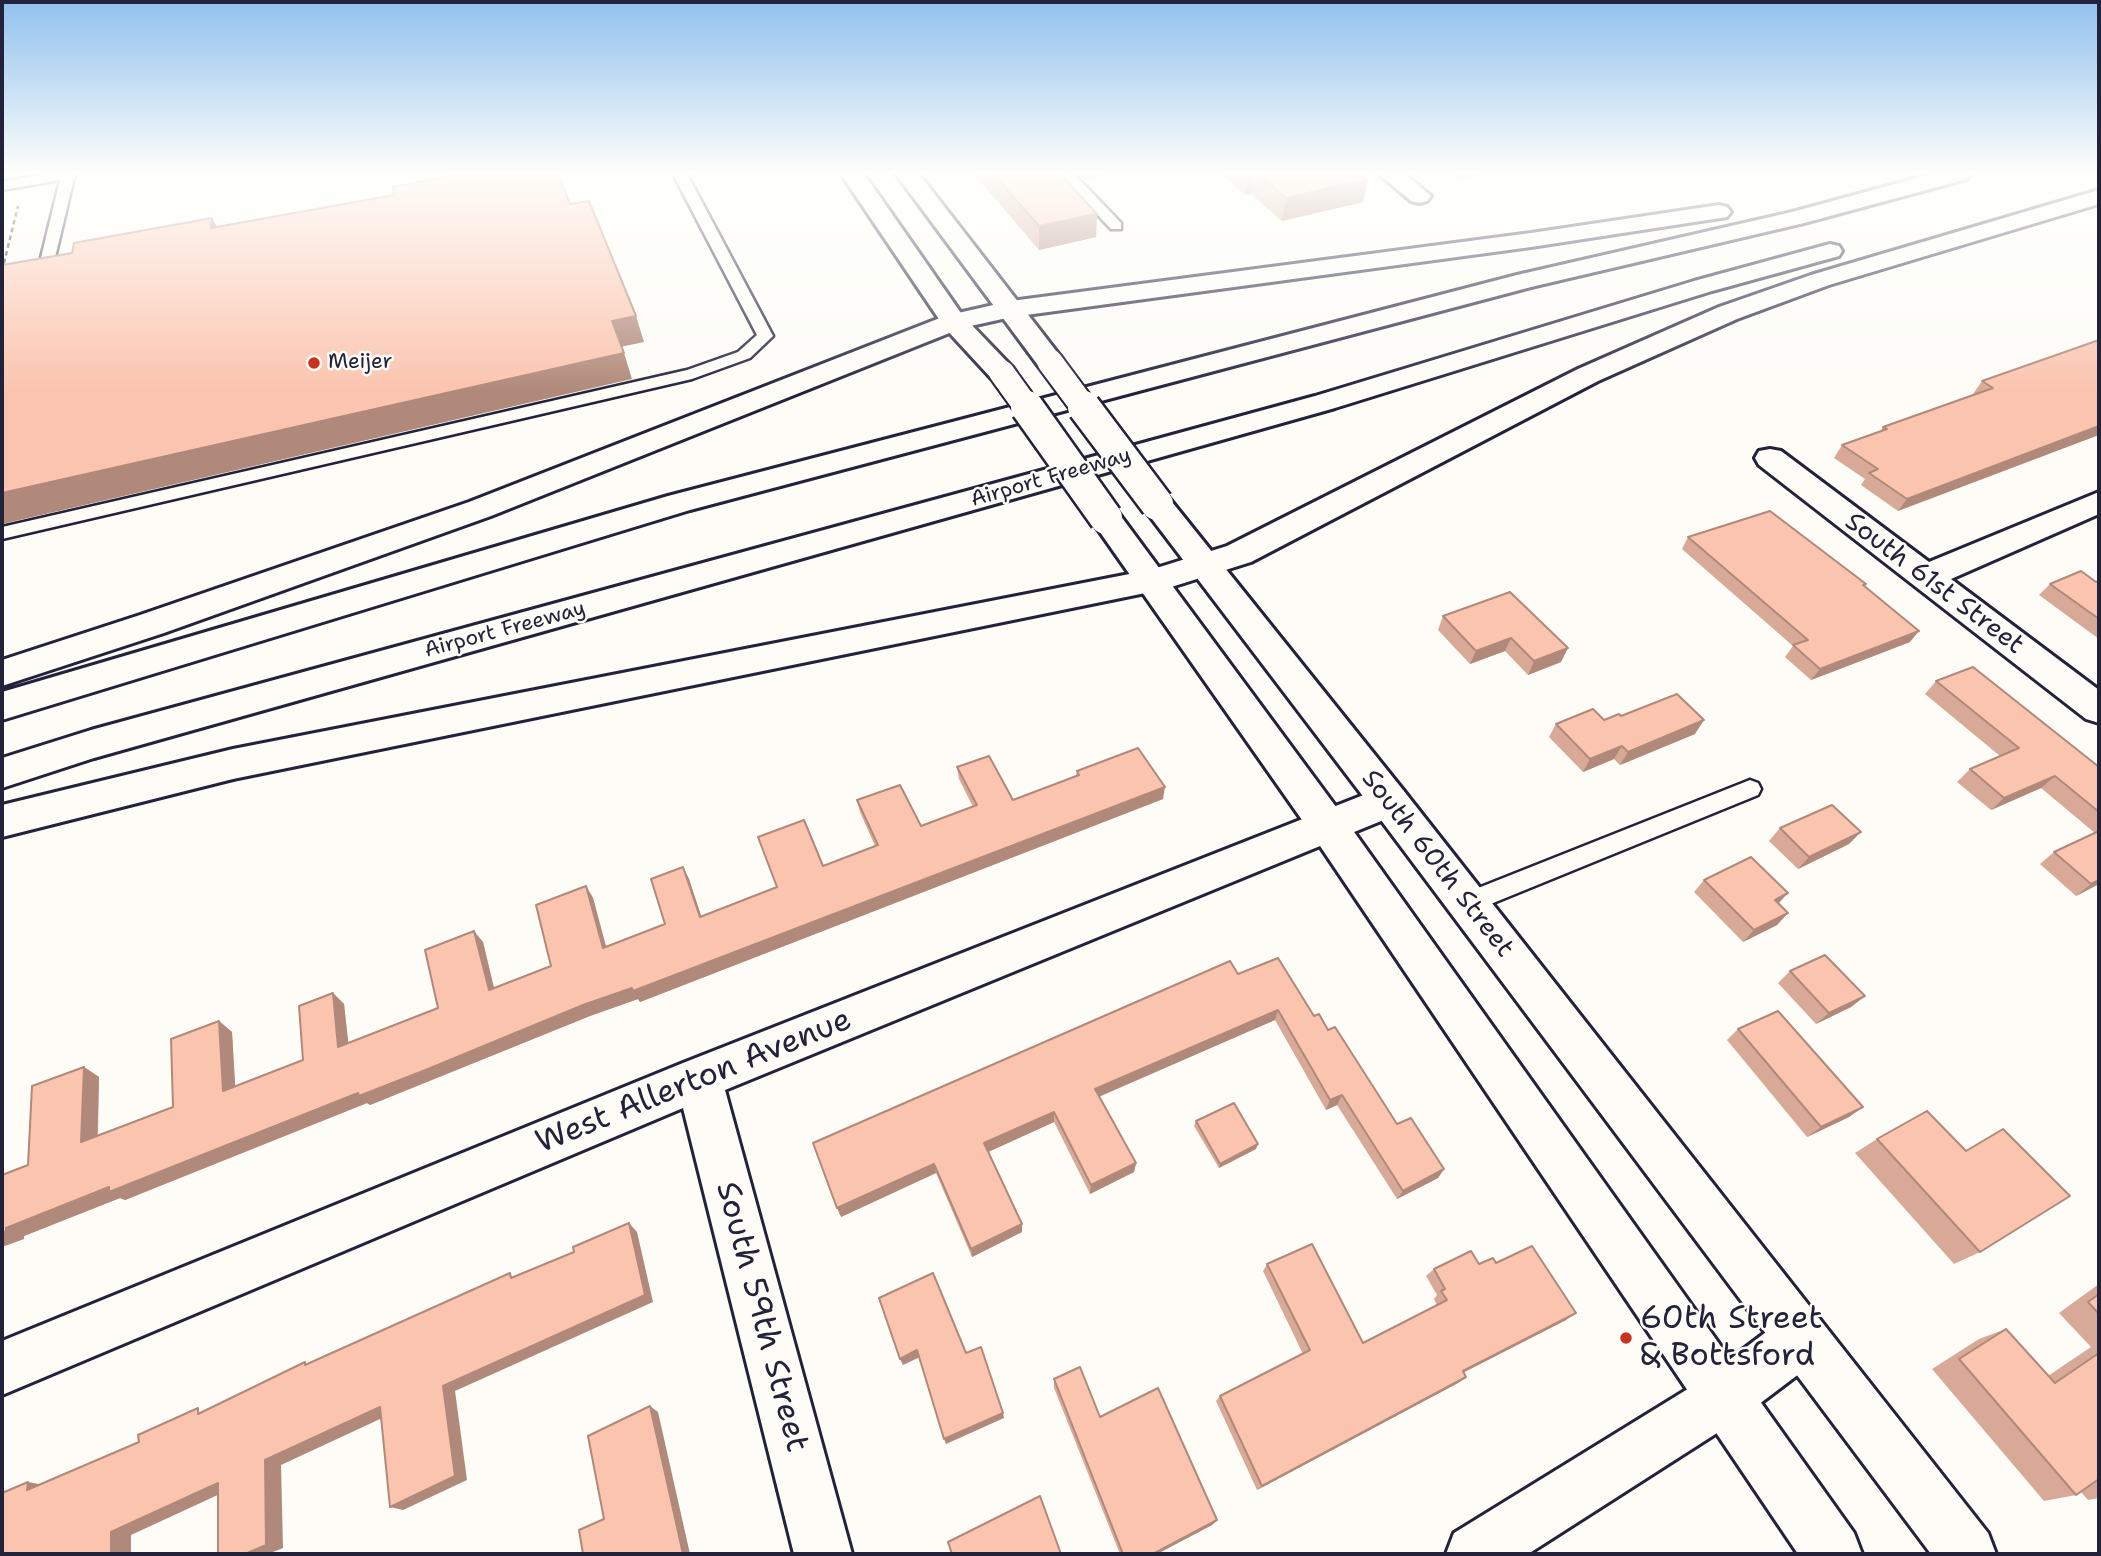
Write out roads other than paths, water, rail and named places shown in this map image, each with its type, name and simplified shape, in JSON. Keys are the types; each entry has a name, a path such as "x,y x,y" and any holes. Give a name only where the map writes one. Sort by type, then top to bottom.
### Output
{"main road":[{"path":"902,247 954,322 1002,373 1328,826 1833,1554"},
{"name":"South 60th Street","path":"963,247 1157,505 1389,801 1967,1554"},
{"path":"2,673 152,624 492,505 954,322 1011,309 1471,247"},
{"path":"2,706 679,503 1526,280 1671,247"},
{"name":"Airport Freeway","path":"2,773 91,744 1325,402 1703,286 1846,247"},
{"path":"2,821 233,764 1153,582 1240,554 1588,375 1670,337 1820,280 1932,247"},
{"name":"South 61st Street","path":"1770,458 2099,709"},
{"path":"1925,578 2099,502"},
{"name":"West Allerton Avenue","path":"2,1368 699,1079 1389,801"},
{"name":"South 59th Street","path":"699,1079 823,1554"},
{"path":"1475,1554 1723,1398 1801,1339"}],"lane":[{"path":"45,269 50,247"},
{"path":"2,533 692,374 744,355 765,336 718,247"},
{"path":"1467,903 1750,789"}],"place":[{"name":"Meijer","path":"314,363"},
{"name":"60th Street & Bottsford","path":"1626,1338"}]}
